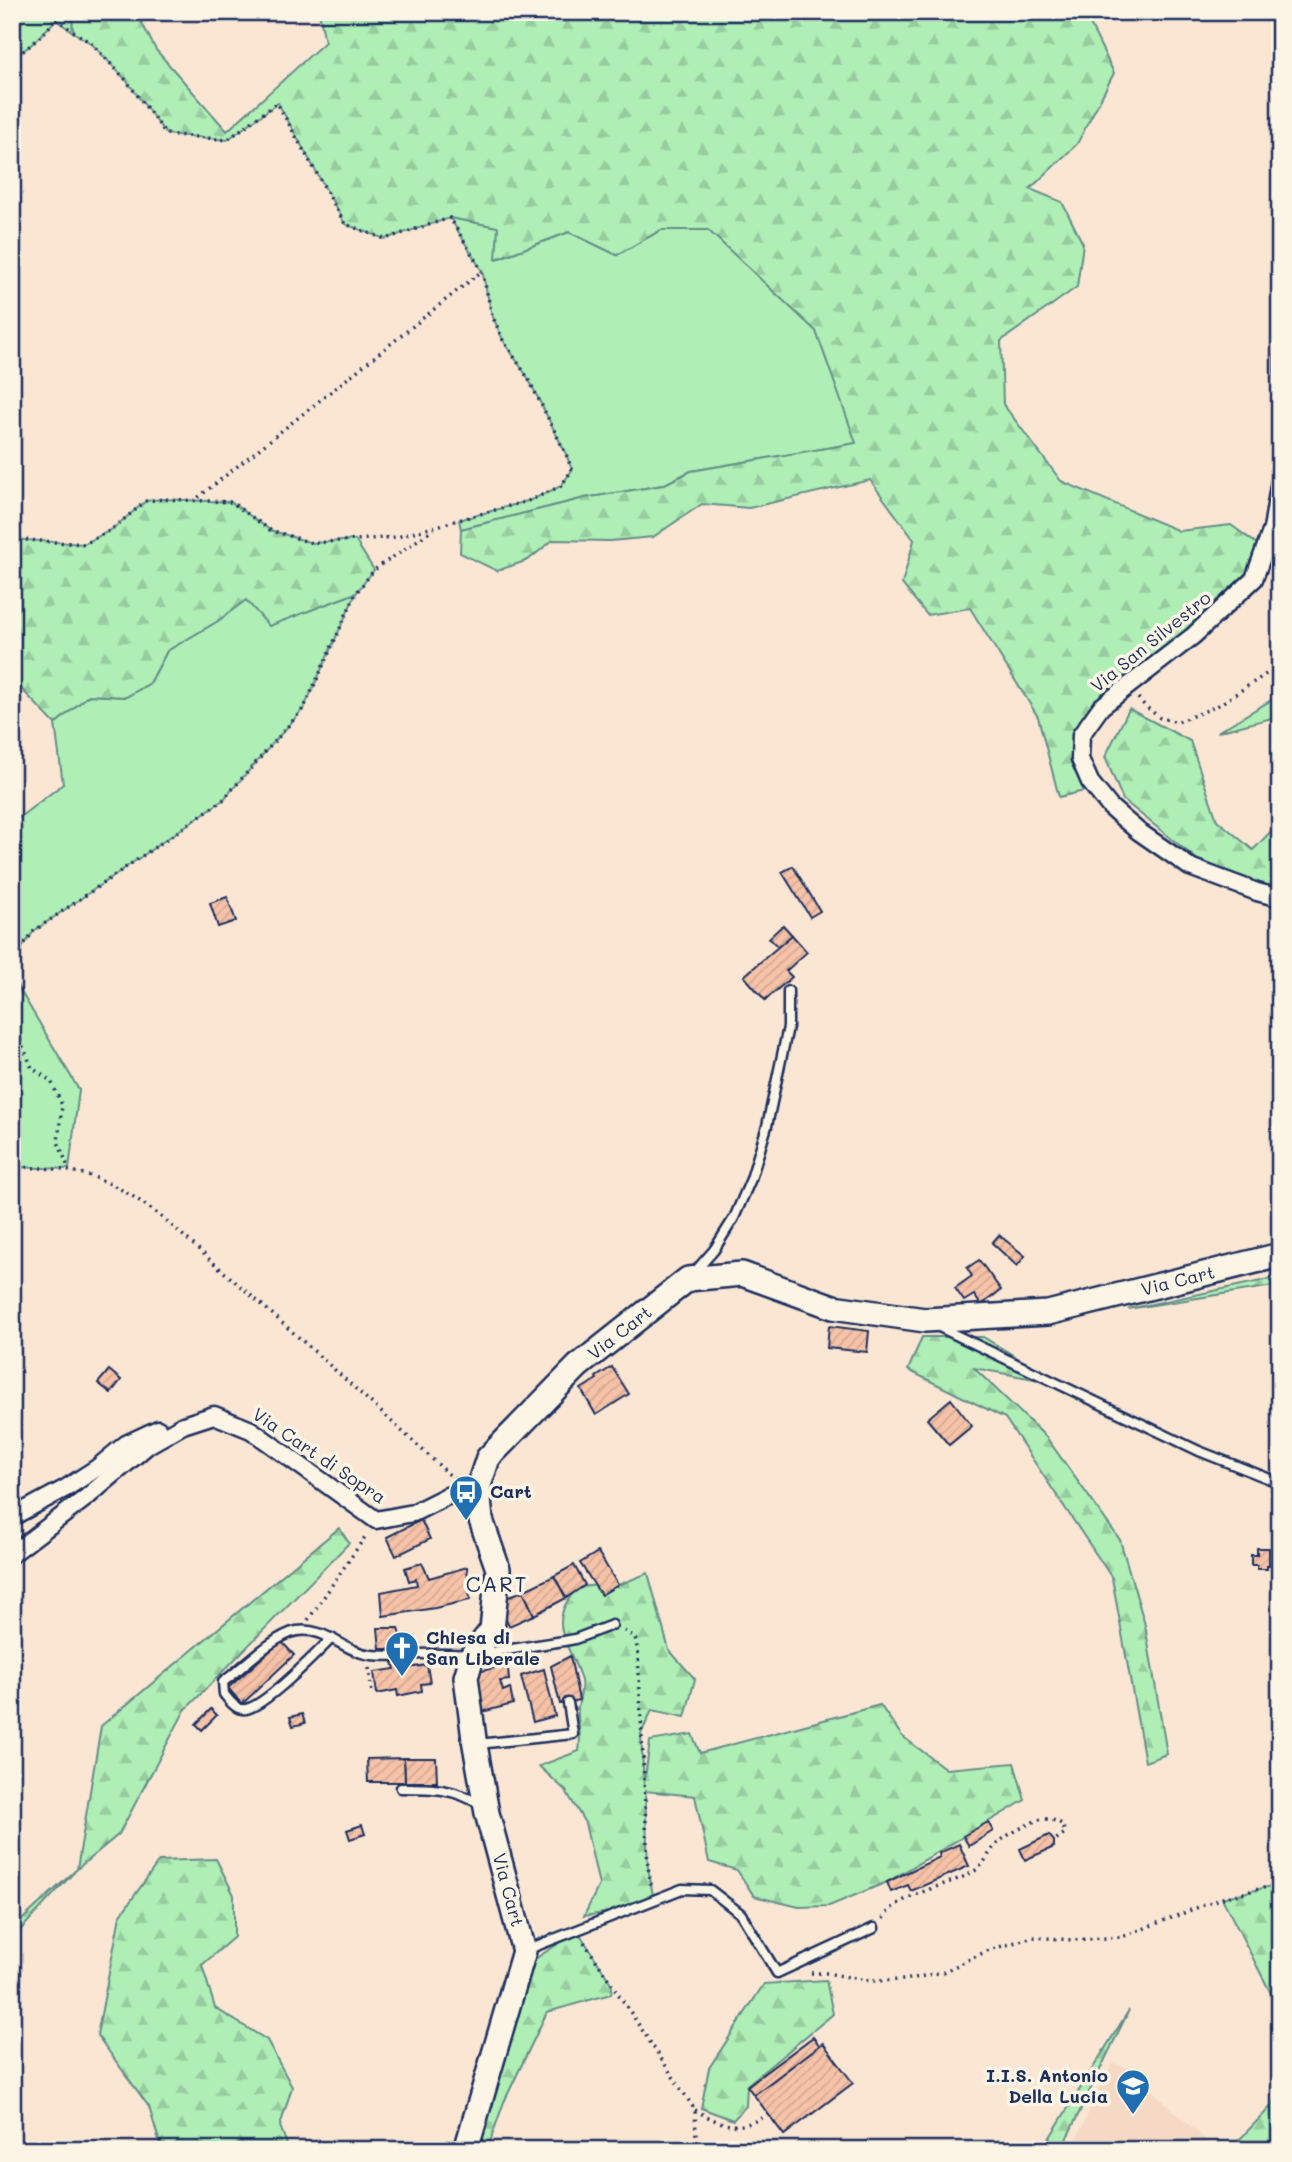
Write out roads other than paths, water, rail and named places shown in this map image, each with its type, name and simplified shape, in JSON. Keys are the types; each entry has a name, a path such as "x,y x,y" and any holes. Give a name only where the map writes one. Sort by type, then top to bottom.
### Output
{"street":[{"name":"Via San Silvestro","path":"1280,480 1272,529 1254,579 1193,636 1101,707 1081,735 1080,759 1090,782 1110,807 1138,831 1190,867 1256,892 1280,898"},
{"name":"Via Cart","path":"466,2150 524,1951 486,1809 466,1677 473,1654 492,1630 498,1569 481,1520 478,1488 488,1458 578,1366 688,1279 742,1274 833,1307 925,1320 1048,1313 1280,1255"},
{"name":"Via Cart di Sopra","path":"214,1415 251,1430 376,1520 413,1513 447,1496 478,1488"},
{"path":"12,1517 66,1488 97,1468 126,1444 188,1417 214,1415"},
{"path":"12,1554 87,1497 148,1445 183,1425 214,1415"}],"lane":[{"path":"1280,294 1280,480"},
{"path":"688,1279 714,1250 734,1218 751,1179 767,1126 788,1027 788,991"},
{"path":"925,1320 1199,1451 1280,1483"},
{"path":"332,1639 275,1691 256,1704 246,1709 237,1708 224,1694 223,1682 287,1633 301,1630 314,1631 332,1639 355,1651 368,1655 391,1656 473,1654 575,1639 612,1625"},
{"path":"475,1744 573,1734 568,1703"},
{"path":"401,1788 439,1788 466,1796 486,1809"},
{"name":"Via Cart","path":"524,1951 682,1889 710,1890 741,1914 778,1973 873,1928"}],"place":[{"name":"Cart","path":"466,1522"},
{"name":"Chiesa di San Liberale","path":"402,1678"},
{"name":"I.I.S. Antonio Della Lucia","path":"1133,2116"}],"district":[{"name":"CART","path":"497,1585"}]}
